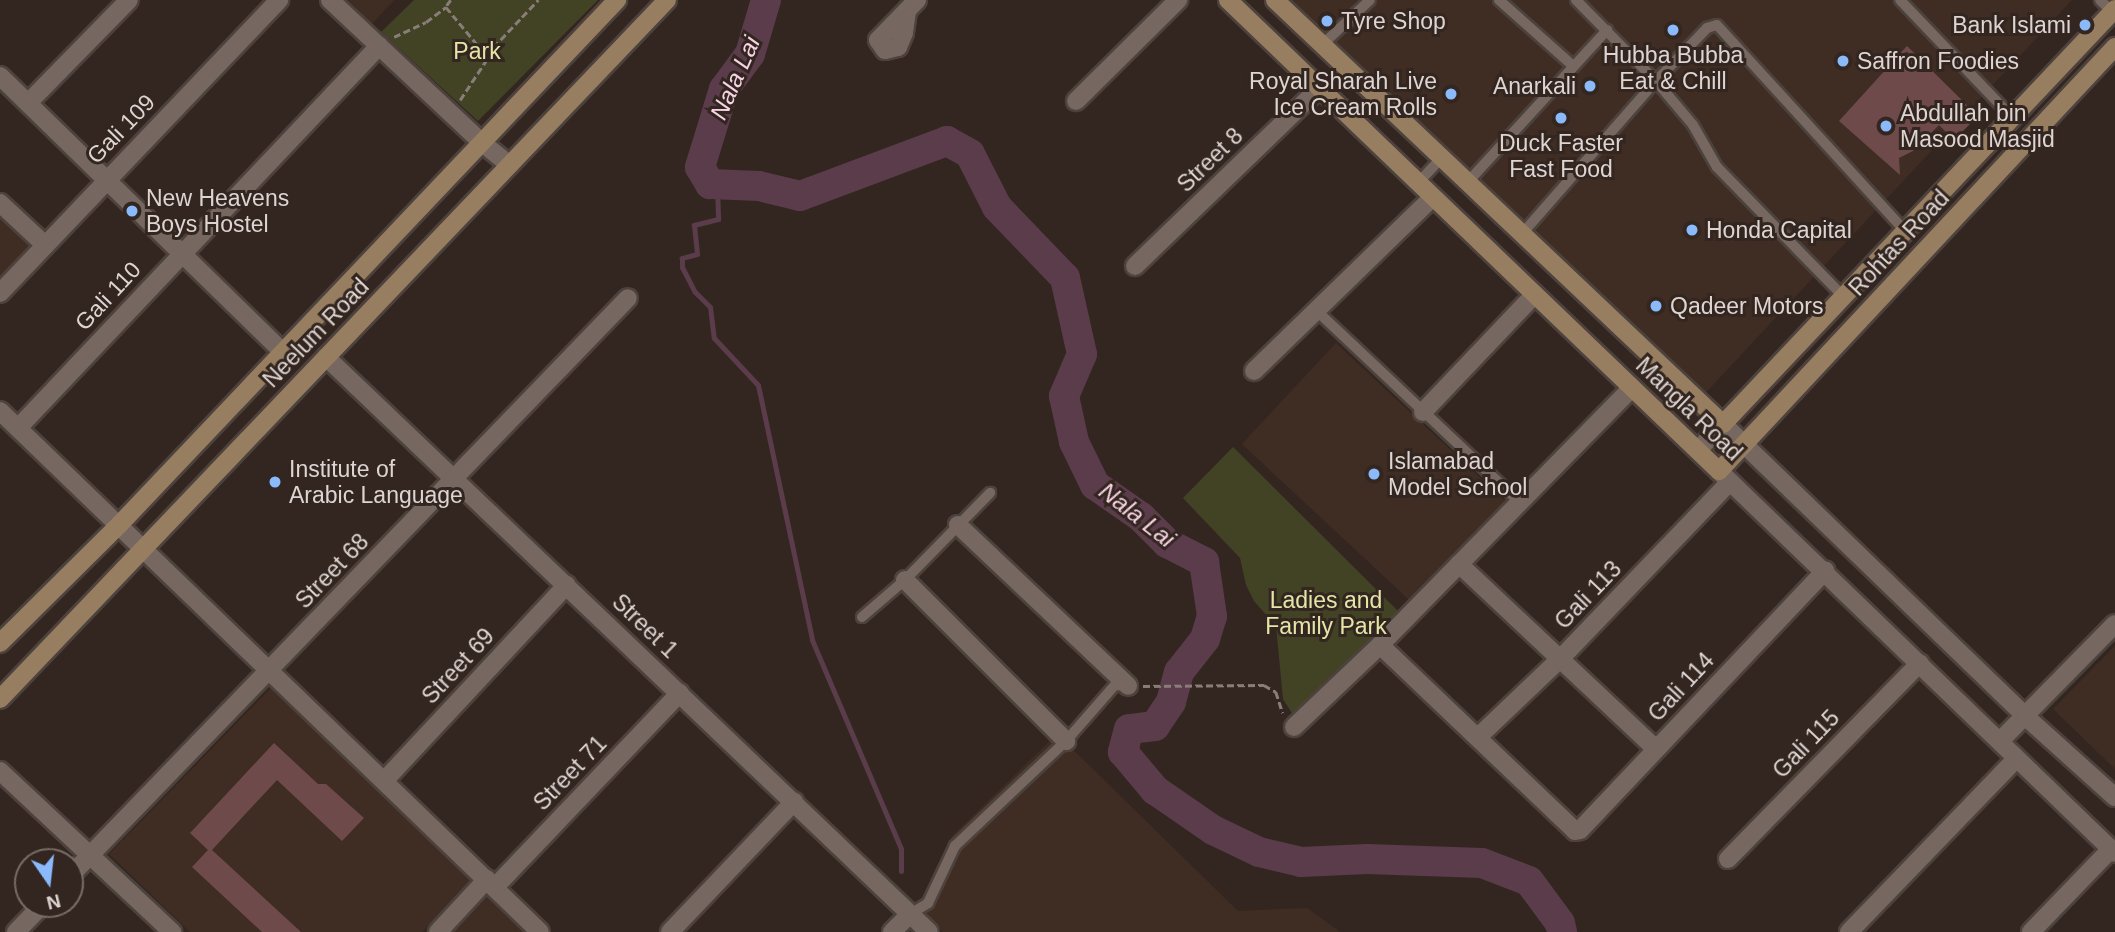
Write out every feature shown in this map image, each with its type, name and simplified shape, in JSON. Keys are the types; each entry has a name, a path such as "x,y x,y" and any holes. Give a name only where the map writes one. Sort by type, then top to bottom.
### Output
{"main road":[{"name":"Neelum Road","path":"0,642 119,525 480,141 617,0"},
{"name":"Neelum Road","path":"0,699 667,0"},
{"name":"Mangla Road","path":"1228,0 1725,477"},
{"name":"Mangla Road","path":"1275,0 1466,184 1723,424"},
{"name":"Rohtas Road","path":"1723,424 1906,232 2109,7"},
{"name":"Rohtas Road","path":"1725,477 1744,445 2115,47"}],"street":[{"path":"28,103 129,0"},
{"name":"Gali 109","path":"0,293 279,0"},
{"path":"330,0 480,141 510,165"},
{"path":"1076,101 1178,0"},
{"name":"Gali 110","path":"18,428 379,46"},
{"path":"0,76 283,352"},
{"name":"Street 8","path":"1135,266 1318,89"},
{"path":"1254,371 1432,198"},
{"path":"0,203 45,245"},
{"path":"1423,412 1535,295"},
{"name":"Street 68","path":"84,862 628,298"},
{"name":"Street 1","path":"326,357 457,478 929,932"},
{"path":"1294,727 1380,645 1632,388"},
{"path":"0,411 491,883 536,931"},
{"path":"1698,450 1723,424"},
{"name":"Mangla Road","path":"1723,424 2025,716 2115,797"},
{"name":"Mangla Road","path":"1725,477 2113,851"},
{"name":"Gali 113","path":"1478,737 1561,659 1725,477"},
{"path":"958,525 1128,686"},
{"path":"1459,564 1656,749"},
{"name":"Gali 114","path":"1478,737 1571,828 1580,830 1825,571"},
{"path":"905,580 1066,741"},
{"name":"Street 69","path":"384,781 567,585"},
{"path":"2000,741 2115,624"},
{"path":"1380,645 1478,737"},
{"name":"Gali 115","path":"1728,859 1920,663"},
{"name":"Street 71","path":"438,932 491,883 680,693"},
{"path":"1849,932 2017,759"},
{"path":"0,771 92,854 172,932"},
{"path":"670,932 794,802"},
{"path":"2031,932 2113,851"},
{"path":"892,932 910,914"},
{"path":"16,932 30,918"}],"lane":[{"path":"1323,44 1370,0"},
{"path":"1499,0 1573,66"},
{"path":"1576,0 1656,81 1693,125 1717,167 1844,298"},
{"path":"1900,0 2011,116"},
{"path":"1521,235 1656,81 1707,28 1717,25 1906,232"},
{"path":"1466,184 1607,30"},
{"path":"1418,183 1440,159"},
{"path":"1317,311 1520,502"},
{"path":"862,617 905,580 990,493"},
{"path":"910,914 928,903 955,846 1066,741 1115,685 1128,686"}],"path":[{"path":"379,46 426,22 451,0"},
{"path":"452,112 492,52 538,0"},
{"path":"446,7 486,55 492,52"},
{"path":"1128,686 1264,685 1276,692 1279,708 1294,727"}],"shaded area":[{"path":"348,0 394,0 372,24"},
{"path":"1278,0 2072,0 1697,402"},
{"path":"0,208 39,245 0,287"},
{"name":"Islamabad Model School","path":"1336,343 1506,502 1412,603 1242,444"},
{"path":"2115,646 2115,769 2053,709"},
{"path":"271,688 474,880 422,932 190,932 109,854"},
{"path":"1057,734 1238,911 1307,908 1340,932 943,932 920,910 952,836"},
{"path":"488,889 531,932 445,932"}],"green space":[{"name":"Park","path":"414,0 598,0 478,121 381,32"},
{"name":"Ladies and Family Park","path":"1233,447 1399,612 1295,718 1283,699 1276,626 1254,601 1246,585 1240,558 1183,498"}],"building":[{"path":"1907,46 1978,116 1954,140 1939,125 1913,151 1899,158 1900,175 1839,121"},
{"path":"274,743 318,784 326,784 364,818 342,841 277,780 212,850 301,932 262,932 192,867 208,850 190,833"}],"waterway":[{"name":"Nala Lai","path":"766,0 750,54 724,89 700,167 710,184 759,186 800,196 947,141 970,154 997,207 1065,278 1082,354 1064,396 1074,442 1095,485 1141,517 1167,543 1204,562 1212,616 1205,639 1179,672 1171,702 1155,726 1129,729 1123,752 1155,790 1213,830 1259,852 1301,862 1367,859 1482,863 1529,881 1560,923 1562,932"},
{"path":"717,187 718,219 694,225 697,254 682,258 682,267 695,292 710,307 714,338 758,385 812,640 901,849 901,871"}],"place":[{"name":"Tyre Shop","path":"1327,21"},
{"name":"Bank Islami","path":"2085,25"},
{"name":"Hubba Bubba Eat & Chill","path":"1673,30"},
{"name":"Saffron Foodies","path":"1843,61"},
{"name":"Anarkali","path":"1590,86"},
{"name":"Royal Sharah Live Ice Cream Rolls","path":"1451,94"},
{"name":"Duck Faster Fast Food","path":"1561,118"},
{"name":"Abdullah bin Masood Masjid","path":"1886,126"},
{"name":"New Heavens Boys Hostel","path":"132,211"},
{"name":"Honda Capital","path":"1692,230"},
{"name":"Qadeer Motors","path":"1656,306"},
{"name":"Islamabad Model School","path":"1374,474"},
{"name":"Institute of Arabic Language","path":"275,482"}]}
